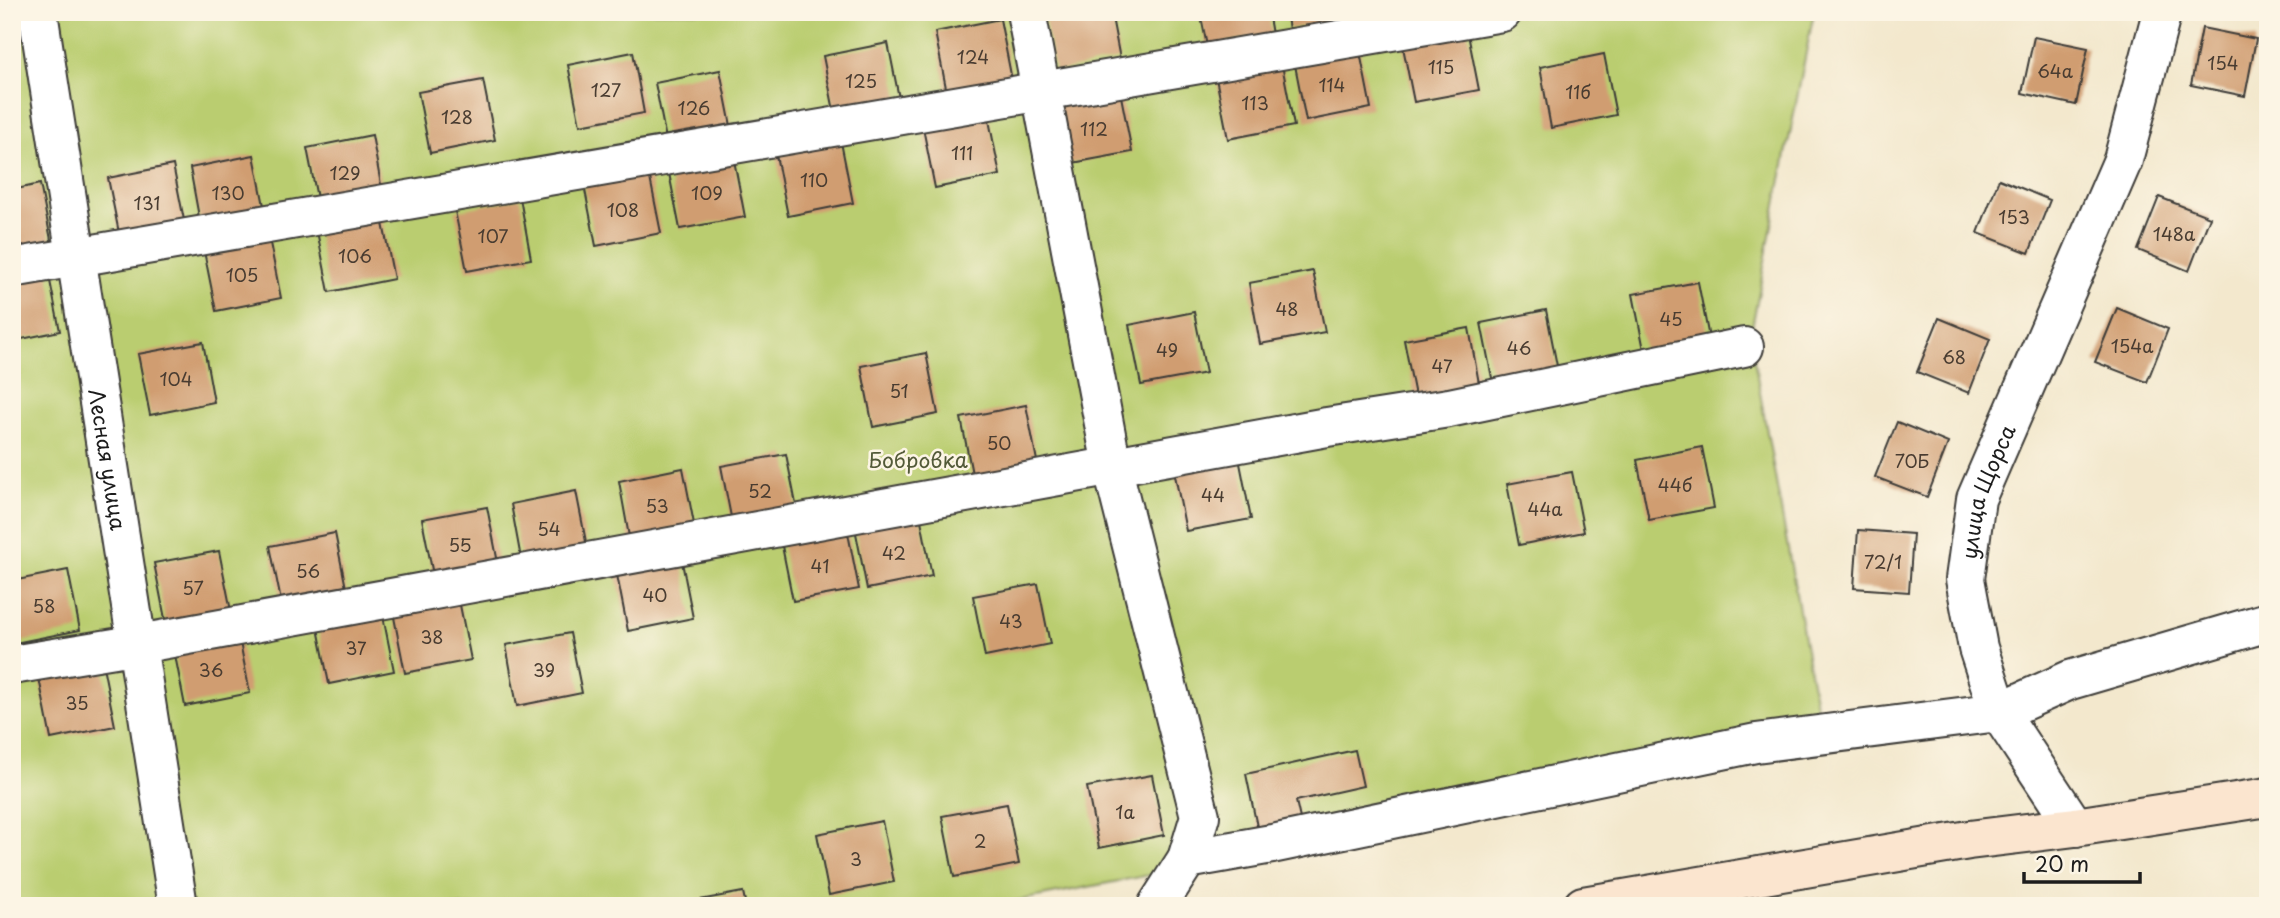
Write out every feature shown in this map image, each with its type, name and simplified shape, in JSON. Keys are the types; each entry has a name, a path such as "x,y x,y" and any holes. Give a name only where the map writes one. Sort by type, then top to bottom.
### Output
{"street":[{"name":"Лесная улица","path":"37,12 139,644 178,906"},
{"path":"1026,12 1112,466 1200,816 1187,859 1157,906"},
{"path":"12,268 1503,12"},
{"name":"улица Щорса","path":"2075,827 1999,712 1978,648 1965,579 1976,499 2123,160 2162,12"},
{"path":"12,665 1327,427 1449,408 1744,347"},
{"path":"1187,859 1272,844 1756,743 1999,712 2070,680 2268,622"},
{"path":"1583,906 1969,841 2268,797"}],"green space":[{"name":"Бобровка","path":"12,12 1814,12 1750,337 1823,744 991,906 12,906"}],"building":[{"path":"1043,12 1111,12 1120,59 1055,72"},
{"path":"1200,12 1268,12 1272,34 1207,46"},
{"path":"1286,12 1353,12 1354,17 1289,29"},
{"path":"1000,19 1012,80 947,93 935,32"},
{"path":"2202,28 2256,39 2245,96 2191,85"},
{"path":"1467,29 1479,90 1414,102 1402,42"},
{"path":"2034,37 2088,48 2076,105 2022,93"},
{"path":"888,43 900,103 835,116 823,56"},
{"path":"1359,47 1371,108 1306,121 1294,60"},
{"path":"633,52 644,113 580,125 568,65"},
{"path":"1604,54 1616,115 1551,128 1540,67"},
{"path":"1282,65 1294,126 1228,139 1216,78"},
{"path":"720,70 732,131 667,144 655,83"},
{"path":"483,80 495,140 430,153 418,92"},
{"path":"1120,91 1132,152 1067,164 1056,104"},
{"path":"988,115 1000,175 935,188 923,128"},
{"path":"372,135 383,196 319,208 307,148"},
{"path":"841,142 853,203 788,216 776,155"},
{"path":"254,155 266,216 201,228 190,168"},
{"path":"733,155 745,217 680,229 668,168"},
{"path":"173,165 185,225 120,238 108,178"},
{"path":"649,173 661,233 596,246 584,185"},
{"path":"1999,179 2050,200 2029,253 1978,233"},
{"path":"40,184 52,245 12,253 12,190"},
{"path":"2159,197 2210,217 2189,271 2138,250"},
{"path":"520,198 531,259 467,271 455,211"},
{"path":"382,218 394,279 329,292 317,231"},
{"path":"269,238 281,298 216,311 204,251"},
{"path":"48,271 60,331 12,341 12,278"},
{"path":"1313,271 1325,332 1260,344 1249,283"},
{"path":"1698,282 1710,343 1645,355 1633,294"},
{"path":"2117,308 2168,329 2147,382 2095,362"},
{"path":"1546,310 1558,371 1493,383 1481,323"},
{"path":"1194,312 1206,373 1141,385 1129,325"},
{"path":"1939,318 1990,339 1969,393 1917,372"},
{"path":"1469,328 1480,389 1416,401 1404,340"},
{"path":"203,342 214,402 150,415 138,354"},
{"path":"926,353 938,414 873,427 861,366"},
{"path":"1026,405 1038,466 973,479 961,418"},
{"path":"1897,422 1948,443 1927,497 1875,477"},
{"path":"1702,447 1714,508 1649,520 1637,460"},
{"path":"786,454 798,514 733,527 721,466"},
{"path":"1239,458 1251,519 1186,531 1174,470"},
{"path":"683,468 695,529 630,542 619,481"},
{"path":"1572,472 1584,532 1519,545 1507,484"},
{"path":"576,491 588,552 522,564 511,504"},
{"path":"487,507 499,568 434,580 422,519"},
{"path":"920,515 932,576 867,589 855,528"},
{"path":"847,528 859,589 793,601 781,541"},
{"path":"1858,530 1913,534 1909,592 1854,588"},
{"path":"335,533 347,593 282,606 270,546"},
{"path":"219,551 231,611 166,624 154,563"},
{"path":"681,557 693,618 628,631 616,570"},
{"path":"68,570 80,630 15,643 12,631 12,581"},
{"path":"1038,584 1050,644 985,657 973,596"},
{"path":"459,600 471,660 405,673 393,612"},
{"path":"382,611 394,671 329,684 317,623"},
{"path":"238,632 250,693 185,706 173,645"},
{"path":"570,633 582,693 517,706 506,645"},
{"path":"103,666 115,726 51,739 39,678"},
{"path":"1355,750 1363,786 1296,801 1303,832 1260,841 1246,774"},
{"path":"1152,775 1164,835 1099,848 1087,787"},
{"path":"1007,804 1019,864 954,877 942,816"},
{"path":"882,821 894,882 829,895 817,834"},
{"path":"743,892 746,906 678,906 678,904"}]}
